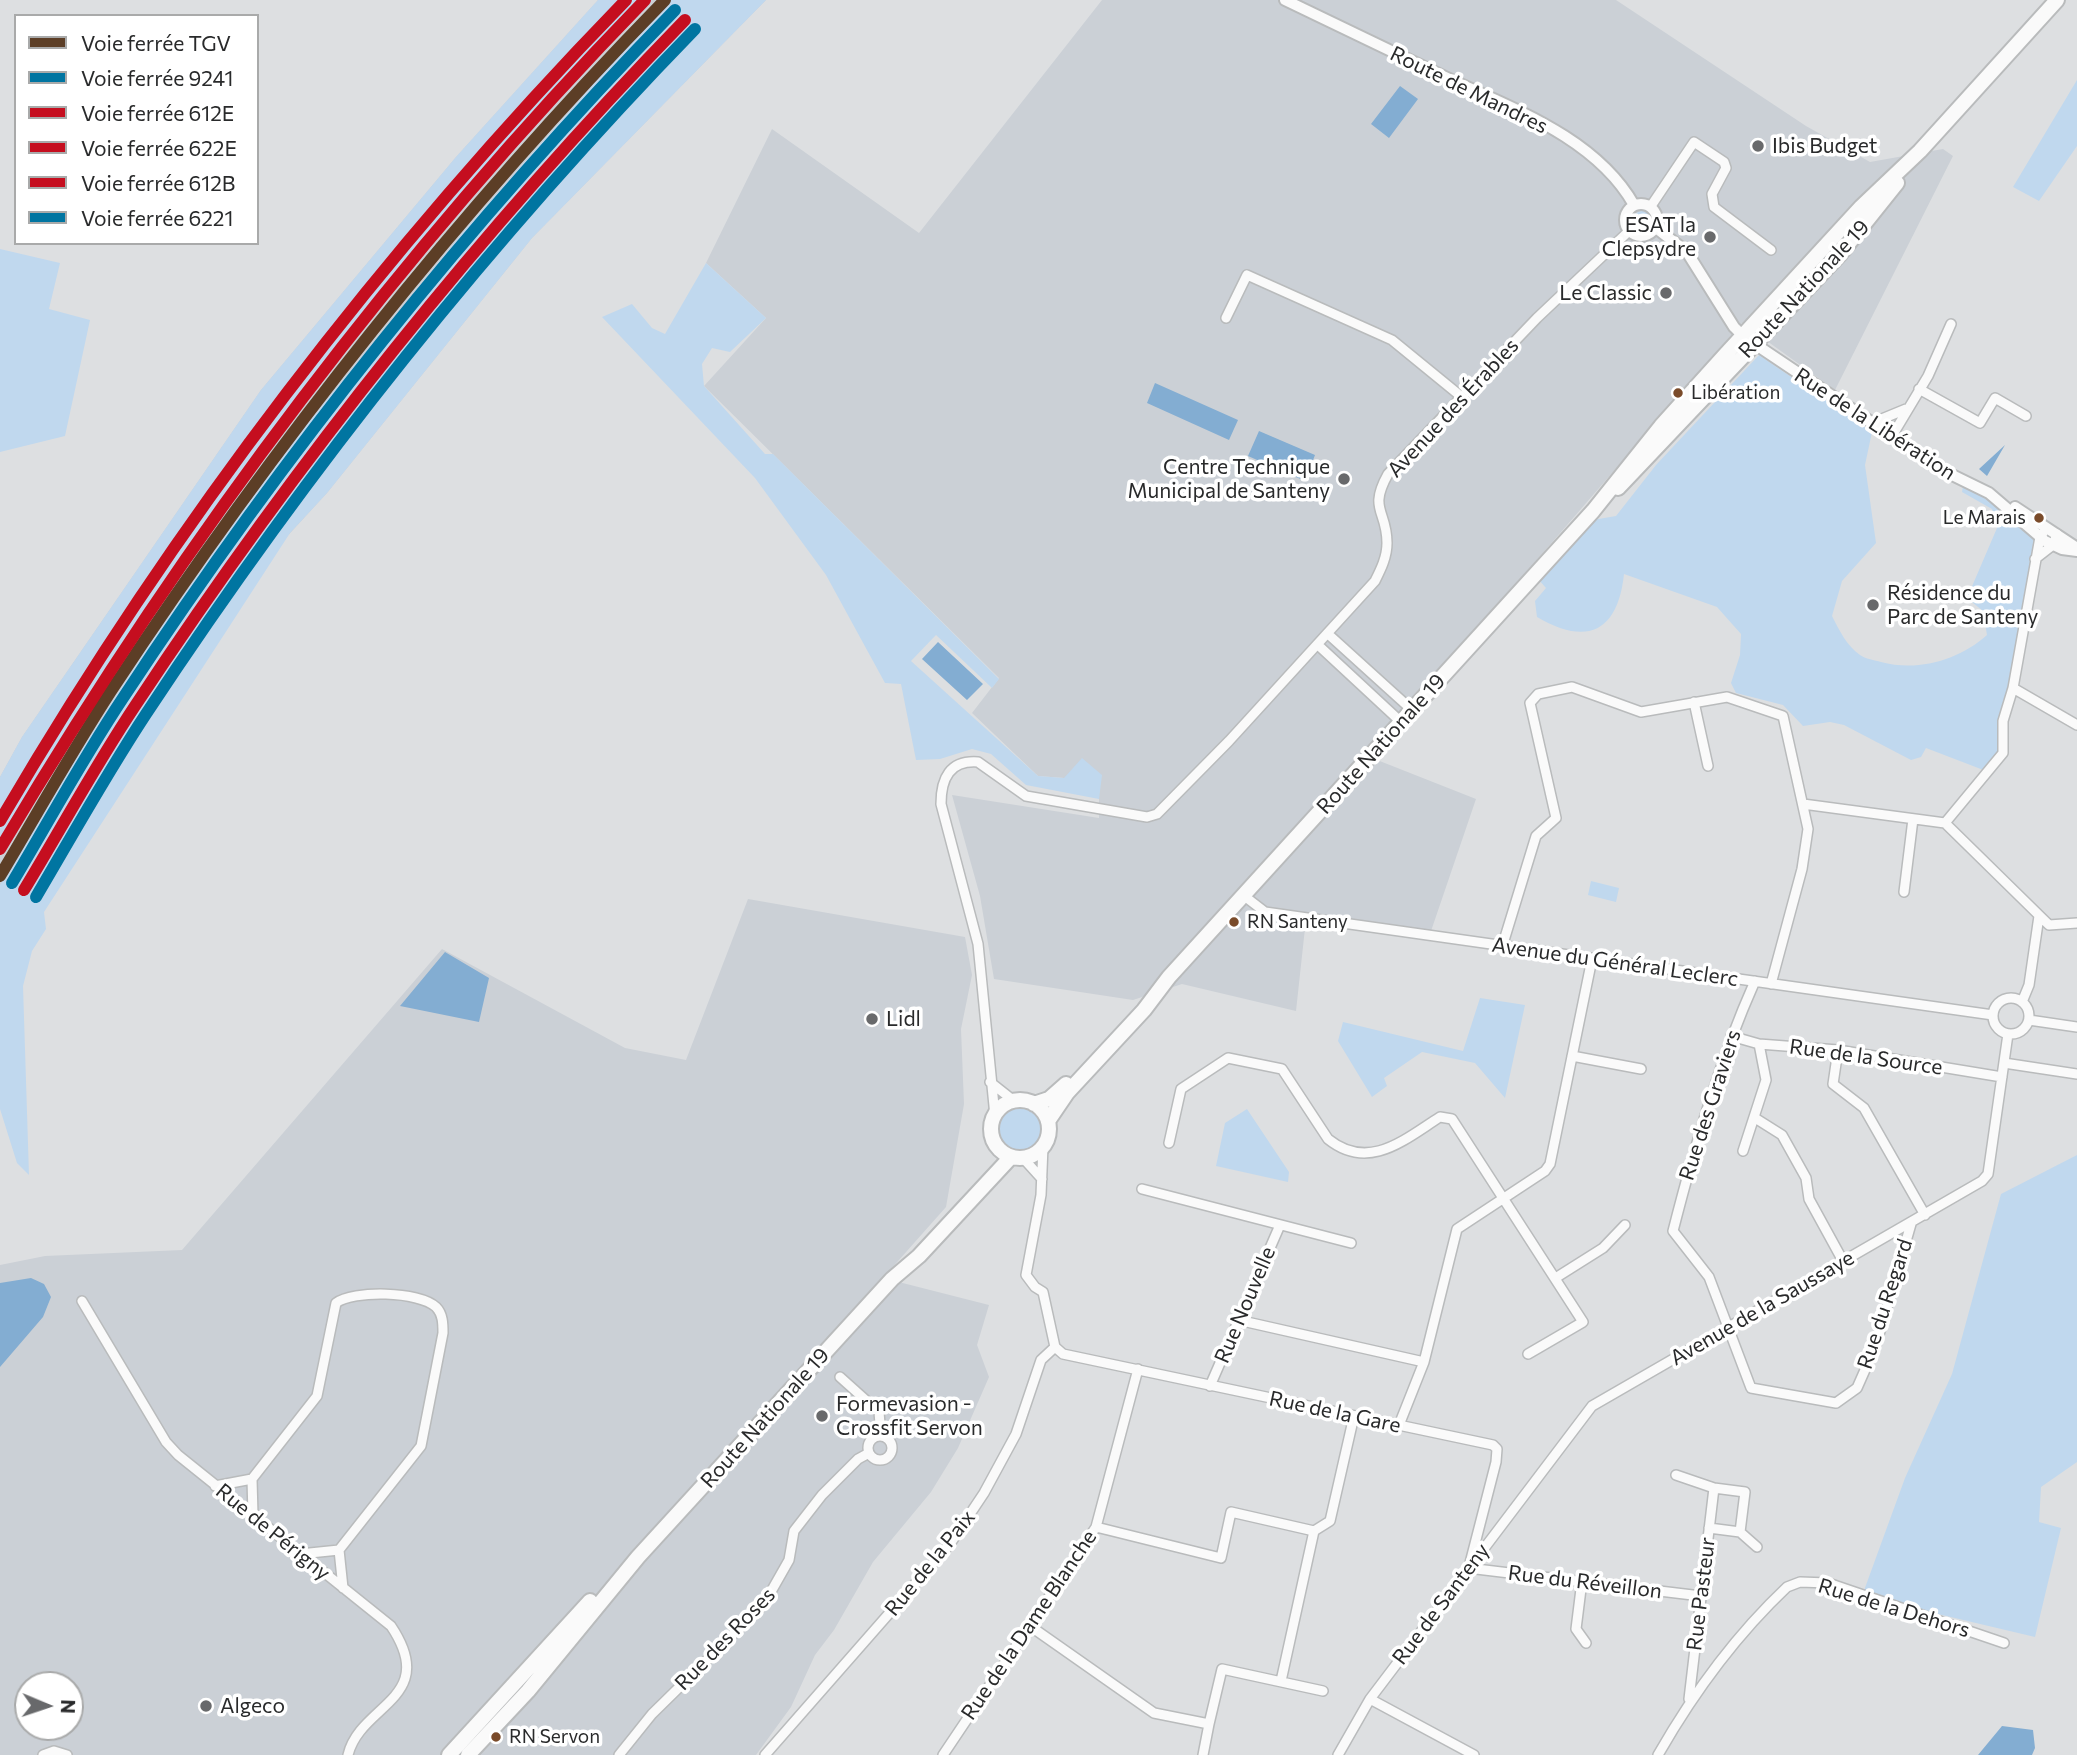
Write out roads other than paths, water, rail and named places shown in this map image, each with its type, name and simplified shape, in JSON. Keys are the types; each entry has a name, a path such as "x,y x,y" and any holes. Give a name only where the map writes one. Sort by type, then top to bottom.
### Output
{"main road":[{"name":"Route Nationale 19","path":"1048,1121 1067,1093 1144,1010 1169,977 1243,895 1593,511 1632,477 1861,207 1920,151 2057,0"},
{"name":"Route Nationale 19","path":"1034,1104 1049,1099 1062,1088 1133,1010 1169,977"},
{"path":"1014,1101 1034,1104 1048,1121 1044,1146 1033,1155 1017,1158 996,1146 990,1128 1004,1105 1014,1101"},
{"name":"Route Nationale 19","path":"468,1755 527,1691 638,1557 892,1279 923,1238 983,1175 989,1167 996,1146"},
{"name":"Route Nationale 19","path":"892,1279 919,1256 1017,1158"},
{"name":"Route Nationale 19","path":"449,1755 596,1594 638,1557"}],"street":[{"name":"Route de Mandres","path":"1285,0 1543,125 1596,161 1622,185 1634,205"},
{"path":"1651,206 1695,142 1724,162 1726,168 1712,194 1714,207 1771,250"},
{"path":"1651,206 1634,205 1625,217 1629,231 1643,236 1656,228"},
{"path":"1651,206 1656,214 1656,228"},
{"path":"1656,228 1687,252 1734,327 1749,341"},
{"name":"Avenue des Érables","path":"995,1116 989,1082 987,1016 978,944 941,804 941,784 946,774 957,764 978,762 990,767 1026,796 1147,817 1157,814 1318,645 1375,581 1384,562 1387,542 1377,506 1379,490 1388,474 1518,338 1629,231"},
{"path":"1226,318 1247,275 1392,340 1463,398"},
{"path":"1892,436 1951,324"},
{"name":"Rue de la Libération","path":"1749,341 1944,471 1998,499 2049,536 2077,549"},
{"path":"1919,389 1980,423 1995,398 2026,415"},
{"path":"1872,423 1906,409"},
{"path":"1945,823 2001,759 2003,721 2013,688 2035,559 2049,536"},
{"path":"2035,559 2049,536"},
{"path":"1328,634 1412,710"},
{"path":"1318,645 1401,722"},
{"path":"1502,947 1536,836 1556,818 1530,703 1538,694 1572,687 1641,712 1727,697 1783,716 1808,830 1803,861 1771,984"},
{"path":"2013,688 2077,725"},
{"path":"1694,702 1708,766"},
{"path":"1803,804 1945,823 2049,925 2077,923"},
{"path":"1904,892 1913,819"},
{"name":"Avenue du Général Leclerc","path":"1243,895 1265,912 1993,1016"},
{"path":"2022,1002 2029,985 2039,916"},
{"path":"1399,1426 1424,1362 1457,1229 1504,1195 1545,1171 1550,1164 1592,959"},
{"name":"Rue des Graviers","path":"1672,1231 1702,1119 1731,1036 1755,981"},
{"path":"2012,998 2022,1002 2028,1010 2029,1020 2023,1030 2008,1034 1997,1027 1993,1016 2001,1001 2012,998"},
{"path":"2029,1020 2077,1027"},
{"path":"2002,1077 2008,1034"},
{"name":"Rue de la Source","path":"1731,1036 1759,1044 1838,1050 2002,1077"},
{"path":"1743,1151 1766,1080 1759,1044"},
{"path":"1838,1050 1833,1084 1864,1108 1925,1215"},
{"path":"1572,1056 1641,1069"},
{"path":"1169,1143 1181,1089 1228,1058 1282,1069 1328,1139 1338,1147 1380,1153 1440,1117 1452,1119 1504,1195 1583,1322 1528,1354"},
{"path":"2004,1063 2077,1074"},
{"name":"Avenue de la Saussaye","path":"1551,1458 1592,1406 1982,1181 1988,1174 2002,1077"},
{"path":"989,1082 1014,1101"},
{"path":"1755,1118 1782,1135 1806,1178 1809,1199 1843,1261"},
{"path":"1044,1146 1042,1179 1027,1275 1035,1287 1043,1292 1055,1347"},
{"path":"1017,1158 1042,1179"},
{"path":"1142,1189 1351,1243"},
{"name":"Rue du Regard","path":"1672,1231 1709,1277 1751,1388 1836,1403 1857,1388 1876,1345 1911,1224"},
{"name":"Rue Nouvelle","path":"1210,1386 1280,1225"},
{"path":"1557,1278 1603,1248 1625,1225"},
{"path":"253,1515 252,1479 317,1396 336,1303 346,1296 360,1294 408,1297 436,1307 443,1318 443,1333 421,1446 339,1550 343,1588"},
{"name":"Rue de Périgny","path":"82,1301 166,1442 215,1486 391,1626 402,1643 405,1678 400,1692 356,1734 348,1755"},
{"path":"1238,1320 1424,1362"},
{"name":"Rue de la Gare","path":"1055,1347 1063,1354 1493,1445 1497,1449 1468,1568"},
{"name":"Rue de la Paix","path":"765,1755 950,1544 984,1493 1016,1434 1041,1360 1055,1347"},
{"name":"Rue de la Dame Blanche","path":"943,1755 1096,1527 1138,1369"},
{"path":"840,1377 879,1412 881,1436"},
{"path":"1096,1527 1221,1558 1231,1512 1314,1531 1330,1521 1354,1416"},
{"path":"881,1436 891,1443 891,1454 881,1460 874,1459 869,1452 870,1441 881,1436"},
{"name":"Rue des Roses","path":"619,1755 652,1714 764,1604 789,1560 794,1531 822,1495 858,1458 869,1452"},
{"name":"Rue de Santeny","path":"1338,1755 1370,1699 1551,1458"},
{"path":"1676,1475 1714,1488 1745,1492 1740,1532"},
{"path":"215,1486 252,1479"},
{"name":"Rue Pasteur","path":"1689,1701 1714,1488"},
{"path":"1709,1528 1740,1532 1757,1547"},
{"path":"1281,1681 1314,1531"},
{"path":"300,1553 339,1550"},
{"name":"Rue du Réveillon","path":"1468,1568 1701,1596"},
{"path":"1582,1581 1576,1629 1586,1643"},
{"name":"Rue de la Dehors","path":"1658,1755 1689,1701 1724,1651 1787,1587 1800,1581 1828,1583 2004,1643"},
{"path":"1030,1626 1154,1713 1209,1724"},
{"path":"1203,1755 1222,1670 1323,1691"},
{"path":"1370,1699 1474,1755"},
{"path":"43,1755 54,1752 67,1755"}],"water":[{"path":"1400,86 1418,99 1389,138 1371,124"},
{"path":"1155,383 1238,420 1229,440 1147,403"},
{"path":"1259,431 1315,455 1305,481 1248,456"},
{"path":"2005,445 1987,476 1979,469"},
{"path":"938,642 983,684 967,700 922,659"},
{"path":"445,952 489,978 479,1022 400,1006"},
{"path":"31,1278 44,1284 51,1297 43,1317 0,1367 0,1283"},
{"path":"2002,1726 2033,1730 2035,1748 2032,1755 1978,1755"}],"rail line":[{"name":"612B","path":"0,821 137,602 288,391 451,191 537,94 626,0"},
{"name":"612E","path":"0,849 143,622 297,405 379,300 465,197 553,97 645,0"},
{"name":"TGV","path":"0,876 111,691 237,508 303,419 442,246 588,80 665,0"},
{"name":"9241","path":"12,883 123,698 185,606 315,428 382,341 525,172 675,10"},
{"name":"622E","path":"24,890 135,706 260,525 326,436 394,350 535,182 685,20"},
{"name":"6221","path":"36,897 146,714 271,533 337,445 404,358 546,190 695,29"}],"place":[{"name":"Ibis Budget","path":"1758,146"},
{"name":"ESAT la Clepsydre","path":"1710,237"},
{"name":"Le Classic","path":"1666,293"},
{"name":"Libération","path":"1678,393"},
{"name":"Centre Technique Municipal de Santeny","path":"1344,479"},
{"name":"Le Marais","path":"2039,518"},
{"name":"Résidence du Parc de Santeny","path":"1873,605"},
{"name":"RN Santeny","path":"1234,922"},
{"name":"Lidl","path":"872,1019"},
{"name":"Formevasion - Crossfit Servon","path":"822,1416"},
{"name":"Algeco","path":"206,1706"},
{"name":"RN Servon","path":"496,1737"}]}
